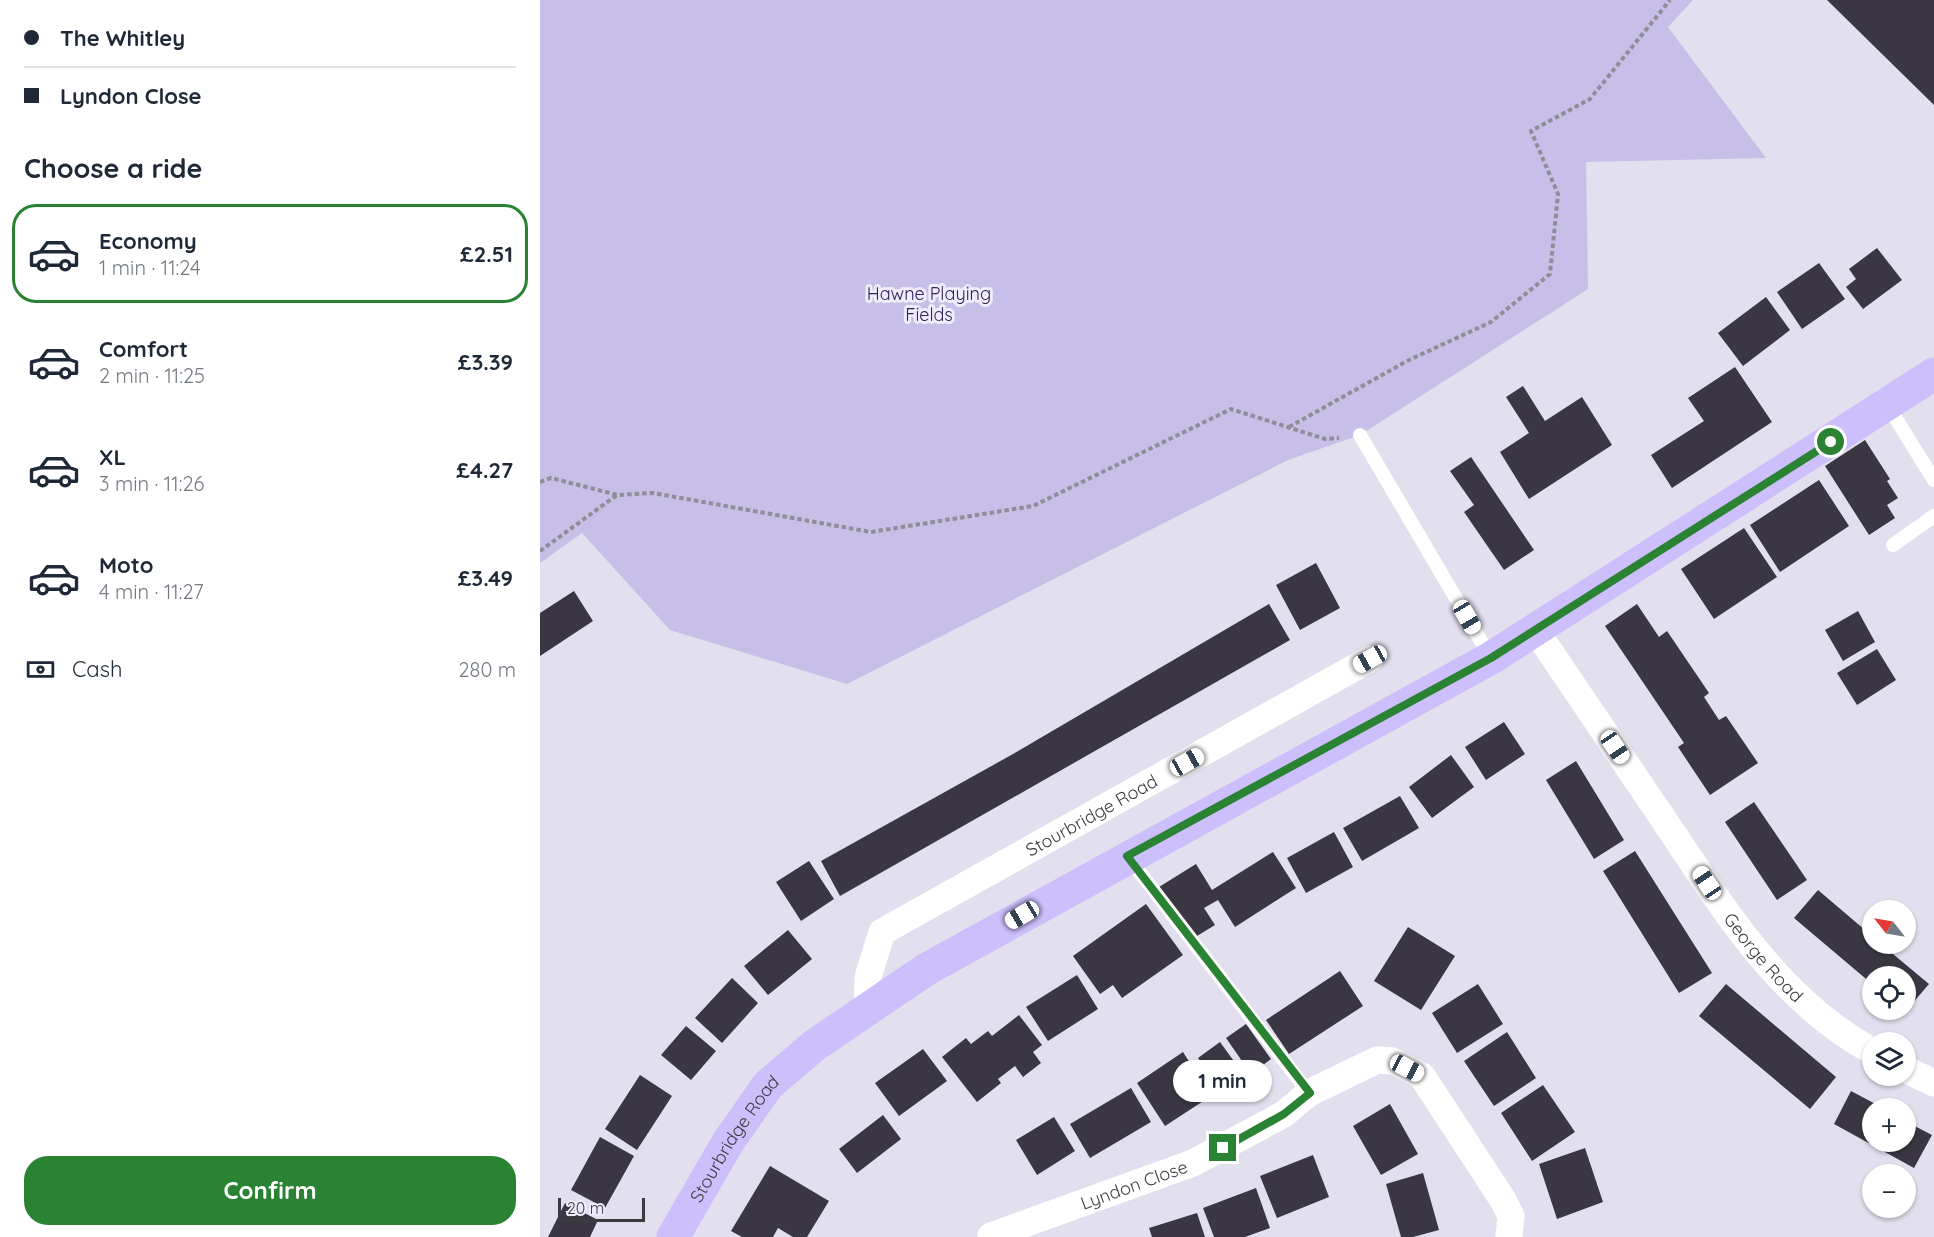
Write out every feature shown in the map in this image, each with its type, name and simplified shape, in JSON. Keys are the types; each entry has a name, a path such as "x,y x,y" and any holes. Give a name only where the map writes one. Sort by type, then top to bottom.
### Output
{"highway":[{"name":"Stourbridge Road","path":"673,1237 728,1142 768,1085 815,1045 927,969 1127,856 1491,658 1888,406 1934,374"}],"street":[{"name":"George Road","path":"1536,630 1746,941 1816,1011 1862,1046"},
{"name":"Stourbridge Road","path":"867,1010 868,977 882,932 1370,659"},
{"name":"Lyndon Close","path":"991,1236 1193,1163 1284,1114 1310,1093 1377,1060 1393,1060 1422,1076 1503,1200 1511,1216 1509,1237"},
{"path":"1916,1074 1934,1083"}],"lane":[{"path":"1888,406 1934,480"},
{"path":"1360,435 1491,658"},
{"path":"1893,545 1934,516"},
{"path":"1127,856 1310,1093"}],"path":[{"path":"1288,427 1407,361 1491,322 1550,274 1558,194 1531,131 1590,99 1670,0"},
{"path":"540,482 551,478 618,495 653,493 871,532 1033,506 1231,409 1325,439 1360,435"},
{"path":"540,551 618,495"}],"green space":[{"name":"Hawne Playing Fields","path":"540,0 1693,0 1668,27 1766,158 1586,162 1588,289 1360,435 1288,460 847,684 670,630 582,533 540,563"}],"building":[{"path":"1827,0 1934,0 1934,105"},
{"path":"1877,248 1902,280 1863,309 1846,287 1856,279 1849,269"},
{"path":"1819,263 1845,299 1802,329 1777,292"},
{"path":"1766,297 1790,330 1743,366 1718,333"},
{"path":"1735,367 1772,422 1672,488 1651,455 1704,421 1688,398"},
{"path":"1523,386 1545,421 1582,397 1612,445 1529,499 1500,452 1529,433 1506,397"},
{"path":"1865,440 1890,479 1887,481 1898,498 1887,505 1895,518 1869,535 1825,466"},
{"path":"1471,457 1534,550 1504,570 1464,512 1474,505 1450,471"},
{"path":"1819,480 1849,526 1780,572 1750,525"},
{"path":"1744,528 1777,577 1714,619 1681,569"},
{"path":"1316,563 1340,608 1300,630 1276,585"},
{"path":"574,591 593,621 540,656 540,613"},
{"path":"1269,604 1290,640 840,896 821,861 1013,754"},
{"path":"1637,604 1659,637 1667,631 1709,693 1704,697 1719,720 1726,716 1758,763 1710,795 1678,747 1684,743 1605,626"},
{"path":"1858,611 1875,642 1843,661 1825,630"},
{"path":"1877,649 1896,680 1857,705 1837,673"},
{"path":"1504,722 1525,754 1486,780 1465,747"},
{"path":"1451,755 1474,787 1432,818 1409,787"},
{"path":"1576,761 1624,840 1594,859 1546,780"},
{"path":"1400,796 1419,828 1362,861 1343,828"},
{"path":"1754,802 1807,880 1777,900 1725,822"},
{"path":"1334,832 1353,867 1306,893 1287,858"},
{"path":"1635,851 1712,973 1679,993 1603,871"},
{"path":"1273,852 1296,888 1235,927 1218,900 1204,908 1215,925 1192,939 1159,887 1196,864 1212,890"},
{"path":"809,861 834,899 801,921 776,882"},
{"path":"1818,890 1862,927 1862,954 1893,954 1907,966 1862,966 1862,976 1794,918"},
{"path":"1146,904 1183,955 1122,998 1113,985 1100,994 1073,956"},
{"path":"1408,927 1455,956 1421,1010 1374,981"},
{"path":"788,930 812,959 768,995 744,966"},
{"path":"1340,971 1363,1006 1289,1054 1266,1020"},
{"path":"1916,973 1929,984 1916,999"},
{"path":"1077,975 1098,1009 1048,1041 1026,1007"},
{"path":"732,978 758,1003 722,1043 695,1018"},
{"path":"1478,984 1503,1024 1457,1053 1432,1013"},
{"path":"1726,984 1836,1077 1810,1109 1699,1016"},
{"path":"1019,1015 1042,1045 1033,1052 1041,1063 1023,1077 1015,1066 998,1079 1001,1083 977,1102 942,1057 966,1038 971,1044 988,1031 992,1036"},
{"path":"1246,1024 1271,1059 1251,1074 1226,1038"},
{"path":"686,1026 716,1051 691,1080 661,1055"},
{"path":"1507,1032 1536,1078 1494,1106 1464,1061"},
{"path":"1220,1042 1244,1075 1222,1091 1198,1058"},
{"path":"923,1049 947,1081 899,1116 875,1083"},
{"path":"1183,1052 1211,1096 1165,1126 1137,1083"},
{"path":"640,1075 672,1096 637,1150 605,1129"},
{"path":"1543,1085 1575,1132 1532,1161 1501,1113"},
{"path":"1131,1088 1151,1122 1090,1158 1070,1124"},
{"path":"1851,1091 1864,1098 1862,1098 1862,1139 1834,1124"},
{"path":"1390,1104 1418,1154 1381,1175 1353,1126"},
{"path":"883,1115 901,1139 857,1173 839,1149"},
{"path":"1054,1117 1075,1151 1037,1175 1016,1140"},
{"path":"1916,1127 1932,1135 1916,1164 1907,1164 1885,1152 1916,1152"},
{"path":"600,1137 634,1156 605,1208 571,1190"},
{"path":"1585,1148 1603,1202 1557,1219 1539,1164"},
{"path":"1313,1155 1329,1197 1277,1218 1260,1176"},
{"path":"770,1166 829,1201 807,1237 793,1237 778,1228 773,1237 742,1237 731,1231"},
{"path":"1423,1173 1439,1230 1413,1237 1401,1237 1386,1184"},
{"path":"1256,1188 1270,1228 1245,1237 1214,1237 1203,1208"},
{"path":"565,1203 598,1220 590,1237 548,1237"},
{"path":"1197,1213 1205,1237 1152,1237 1149,1228"}],"route":[{"path":"1223,1148 1284,1114 1310,1093 1127,856 1491,658 1831,442"}]}
